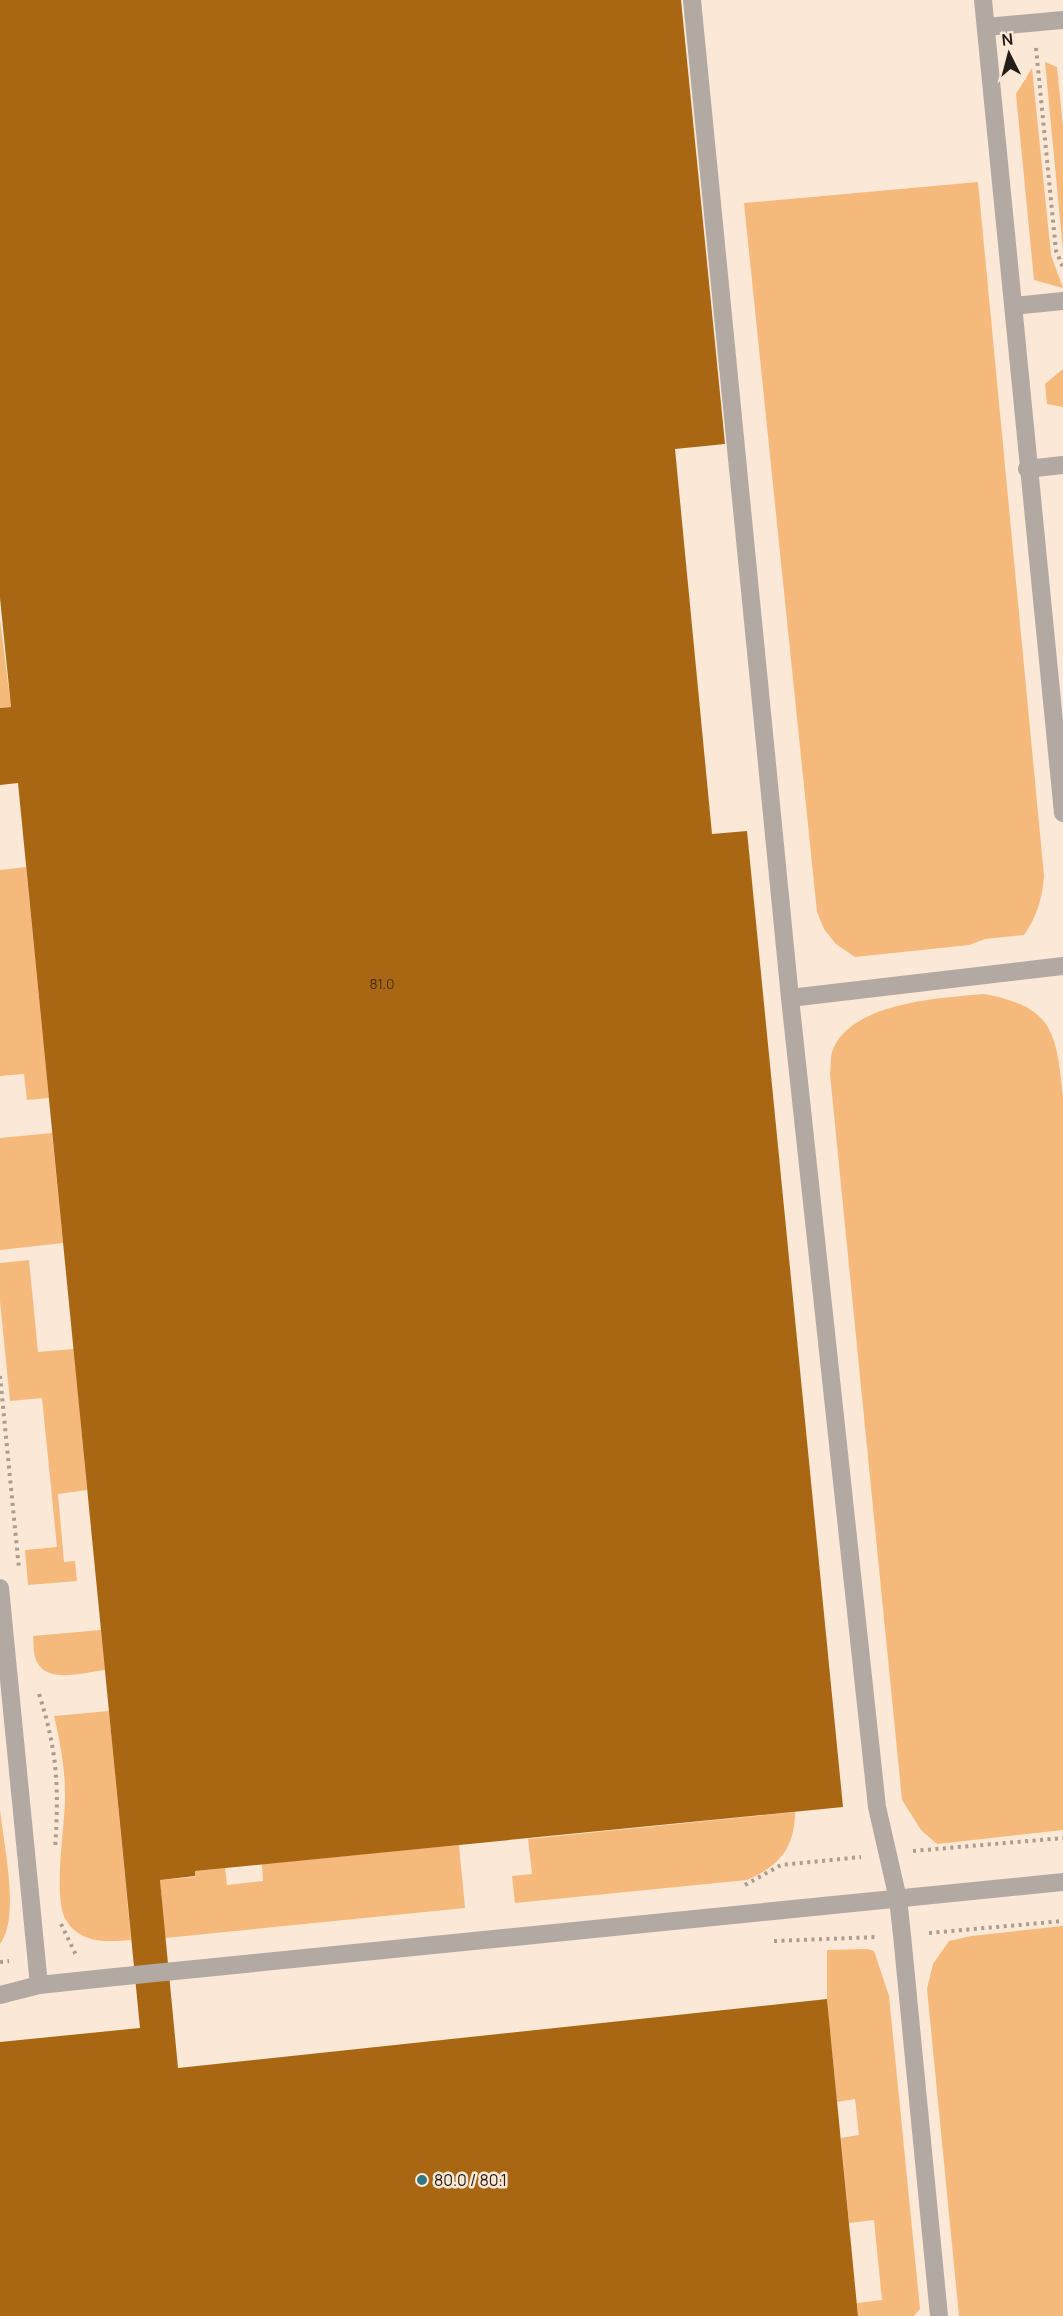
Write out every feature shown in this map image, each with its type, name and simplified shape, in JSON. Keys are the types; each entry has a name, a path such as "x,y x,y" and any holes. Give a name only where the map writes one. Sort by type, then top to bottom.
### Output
{"lane":[{"path":"692,0 790,998 877,1807 898,1899 939,2316"},
{"path":"983,0 1014,306 1027,469 1063,813"},
{"path":"986,27 1063,20"},
{"path":"1014,306 1063,301"},
{"path":"1027,469 1063,465"},
{"path":"790,998 1063,966"},
{"path":"0,1588 3,1643 39,1985"},
{"path":"0,1995 39,1985 1063,1882"}],"path":[{"path":"1034,23 1056,251 1063,267"},
{"path":"0,1376 20,1576"},
{"path":"39,1692 53,1737 57,1782 55,1860"},
{"path":"742,1888 781,1865 1063,1838"},
{"path":"57,1914 77,1955 88,1954"}],"shaded area":[{"path":"1045,62 1057,67 1063,127 1063,250"},
{"path":"1032,68 1051,255 1063,288 1034,280 1016,94"},
{"path":"978,182 1044,876 1042,893 1036,914 1024,935 985,939 969,945 855,957 836,944 824,929 817,912 744,203"},
{"path":"1063,369 1063,407 1047,404 1045,384"},
{"path":"0,620 11,707 0,708"},
{"path":"26,867 49,1098 27,1100 24,1074 0,1076 0,870"},
{"path":"984,994 1025,1006 1038,1015 1047,1026 1058,1055 1063,1097 1063,1830 937,1844 921,1830 902,1800 830,1074 834,1047 845,1032 861,1020 901,1005"},
{"path":"52,1133 63,1243 0,1250 0,1138"},
{"path":"29,1260 38,1352 74,1349 87,1490 58,1494 64,1562 75,1561 77,1581 28,1585 25,1550 57,1547 42,1398 10,1401 0,1301 0,1263"},
{"path":"101,1630 105,1670 57,1675 41,1668 36,1660 33,1636"},
{"path":"109,1711 131,1940 104,1941 79,1934 66,1920 62,1909 60,1878 65,1784 62,1754 54,1716"},
{"path":"0,1809 10,1899 6,1932 0,1944"},
{"path":"795,1812 792,1836 783,1854 768,1869 747,1880 515,1903 512,1876 532,1874 528,1839"},
{"path":"459,1845 465,1908 165,1938 160,1880 195,1877 195,1871 225,1868 227,1885 263,1881 262,1864"},
{"path":"1063,1926 1063,2316 959,2316 927,1989 933,1964 949,1941 971,1936"},
{"path":"867,1949 874,1951 889,1996 920,2309 914,2316 858,2316 857,2303 882,2300 874,2220 849,2223 841,2138 859,2135 855,2099 837,2102 827,1999 827,1950"}],"building":[{"path":"0,0 681,0 725,444 675,449 712,834 747,831 843,1807 195,1871 195,1876 160,1880 178,2068 827,1999 858,2316 0,2316 0,2042 140,2028 18,783 0,785 0,708 11,707 0,598"}],"place":[{"name":"80.0 / 80.1","path":"422,2180"}]}
